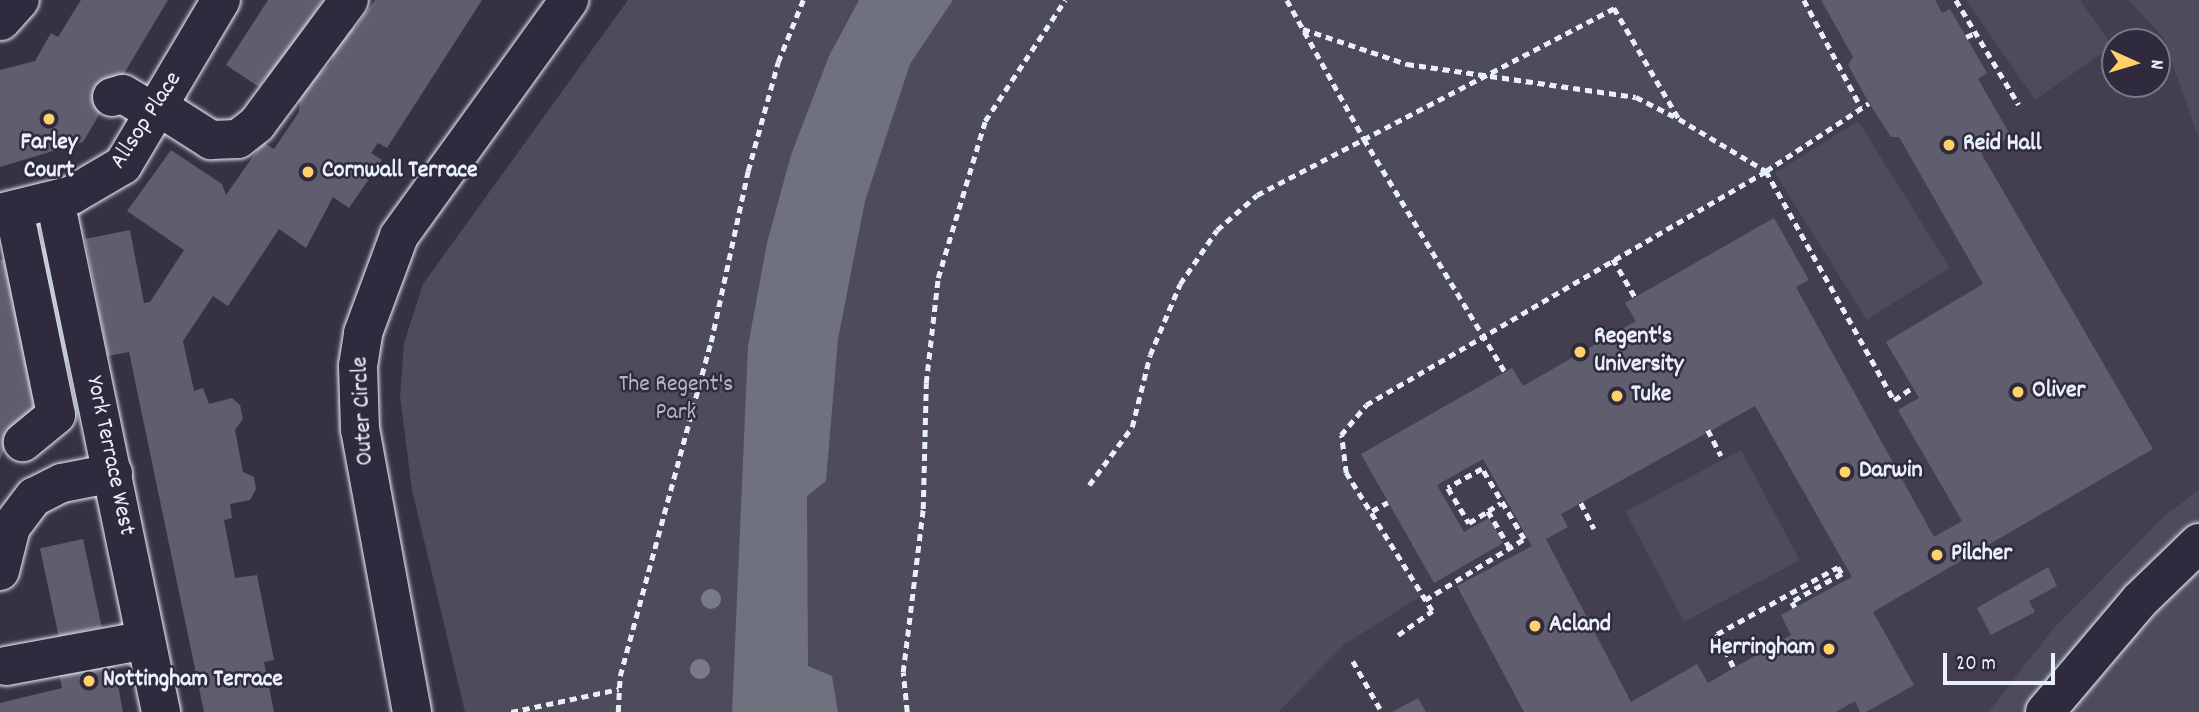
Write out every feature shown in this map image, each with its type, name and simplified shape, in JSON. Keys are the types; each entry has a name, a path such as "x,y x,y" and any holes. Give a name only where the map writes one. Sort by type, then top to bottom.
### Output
{"street":[{"name":"Allsop Place","path":"7,212 55,200 116,172 157,110 222,0"},
{"path":"112,97 123,94 211,140 238,139 257,124 349,0"},
{"name":"Outer Circle","path":"412,712 360,430 358,366 363,333 399,236 569,0"},
{"name":"York Terrace West","path":"55,200 161,712"},
{"path":"7,212 56,415 23,442"},
{"path":"0,571 11,527 34,497 62,483 113,473"},
{"path":"2045,712 2122,620 2199,543"},
{"path":"6,666 146,640"}],"path":[{"path":"618,712 619,689 711,342 755,147 778,62 803,0"},
{"path":"907,712 903,672 923,509 926,383 938,278 985,121 1065,0"},
{"path":"1287,0 1364,139 1505,372"},
{"path":"1804,0 1861,107"},
{"path":"1956,0 2019,106"},
{"path":"1089,485 1132,427 1150,355 1175,296 1217,230 1257,195 1615,8 1679,119"},
{"path":"1303,29 1407,64 1636,97 1679,119 1766,171 1894,400 1913,387"},
{"path":"1966,37 1975,33"},
{"path":"1398,635 1432,611 1346,473 1341,435 1366,405 1482,333 1766,171 1869,103"},
{"path":"1613,259 1635,297"},
{"path":"1708,430 1721,456"},
{"path":"1425,600 1524,539 1482,469 1448,488 1469,523 1501,503"},
{"path":"1372,511 1388,502"},
{"path":"1581,503 1594,529"},
{"path":"1488,511 1510,548"},
{"path":"1733,667 1717,634 1838,567 1842,574 1792,602 1795,607"},
{"path":"1353,660 1382,712"},
{"path":"511,712 619,689"}],"shaded area":[{"name":"Regent's University","path":"1125,0 2162,0 2199,82 2199,489 2163,517 2052,630 1988,712 991,712"}],"green space":[{"name":"The Regent's Park","path":"628,0 1804,0 1861,107 1766,171 1366,405 1341,435 1346,473 1422,595 1344,645 1278,712 465,712 412,490 400,396 404,343 423,284"},
{"path":"1966,0 2080,0 2101,30 2101,54 2035,100"},
{"path":"2128,0 2199,0 2199,139 2171,60 2171,28 2154,28"},
{"path":"1858,121 1950,268 1867,320 1775,173"},
{"path":"1741,450 1800,560 1684,622 1625,512"},
{"path":"2199,489 2199,712 1988,712 2052,630 2163,517"}],"water":[{"path":"859,0 953,0 910,64 865,201 838,339 826,481 807,496 808,666 832,676 838,712 732,712 748,346 767,243 791,155 829,56"}],"building":[{"name":"Farley Court","path":"81,0 168,0 83,142 0,167 0,70 35,61 51,33 58,37"},
{"path":"268,0 323,0 270,80 266,77 259,87 226,65"},
{"path":"375,0 482,0 387,148 378,143 371,153 382,160 349,208 333,197 306,248 279,229 228,306 213,296 183,341 194,391 203,388 209,404 232,398 240,405 243,419 235,430 243,472 254,477 256,489 250,500 230,504 232,518 224,520 235,578 257,575 274,660 264,662 274,712 204,712 129,352 108,356 85,239 130,230 144,303 150,302 184,250 127,211 171,150 222,184 226,195 263,142 274,149 299,112 300,92 332,62 335,40 356,27"},
{"path":"1821,0 1935,0 1942,13 1950,9 1987,73 1978,79 2011,136 1981,153 2153,449 1873,612 1914,685 1866,712 1860,712 1855,701 1836,712 1524,712 1457,586 1532,546 1483,459 1437,485 1464,532 1489,518 1503,543 1434,583 1361,454 1512,368 1523,386 1636,321 1625,303 1774,218 1809,280 1796,287 1934,537 1962,521 1898,410 1919,398 1886,342 1983,284 1899,137 1891,137 1869,103 1848,65 1853,57","holes":["1755,406 1852,577 1781,615 1791,635 1708,683 1697,664 1631,702 1546,539 1568,527 1561,514"]},
{"path":"46,247 68,362 57,364 34,249"},
{"path":"11,258 42,414 13,429 0,460 0,260"},
{"path":"83,539 102,627 59,636 40,548"},
{"path":"2048,567 2057,586 2029,601 2035,612 1991,635 1977,608"},
{"name":"Nottingham Terrace","path":"114,664 123,712 0,712 0,703 62,688 59,674"},
{"path":"1418,698 1426,712 1392,712"}],"place":[{"name":"Farley Court","path":"49,119"},
{"name":"Reid Hall","path":"1949,145"},
{"name":"Cornwall Terrace","path":"308,172"},
{"name":"Regent's University","path":"1580,352"},
{"name":"Oliver","path":"2018,392"},
{"name":"Tuke","path":"1617,396"},
{"name":"Darwin","path":"1845,472"},
{"name":"Pilcher","path":"1937,555"},
{"name":"Acland","path":"1535,626"},
{"name":"Herringham","path":"1829,649"},
{"name":"Nottingham Terrace","path":"89,681"}]}
